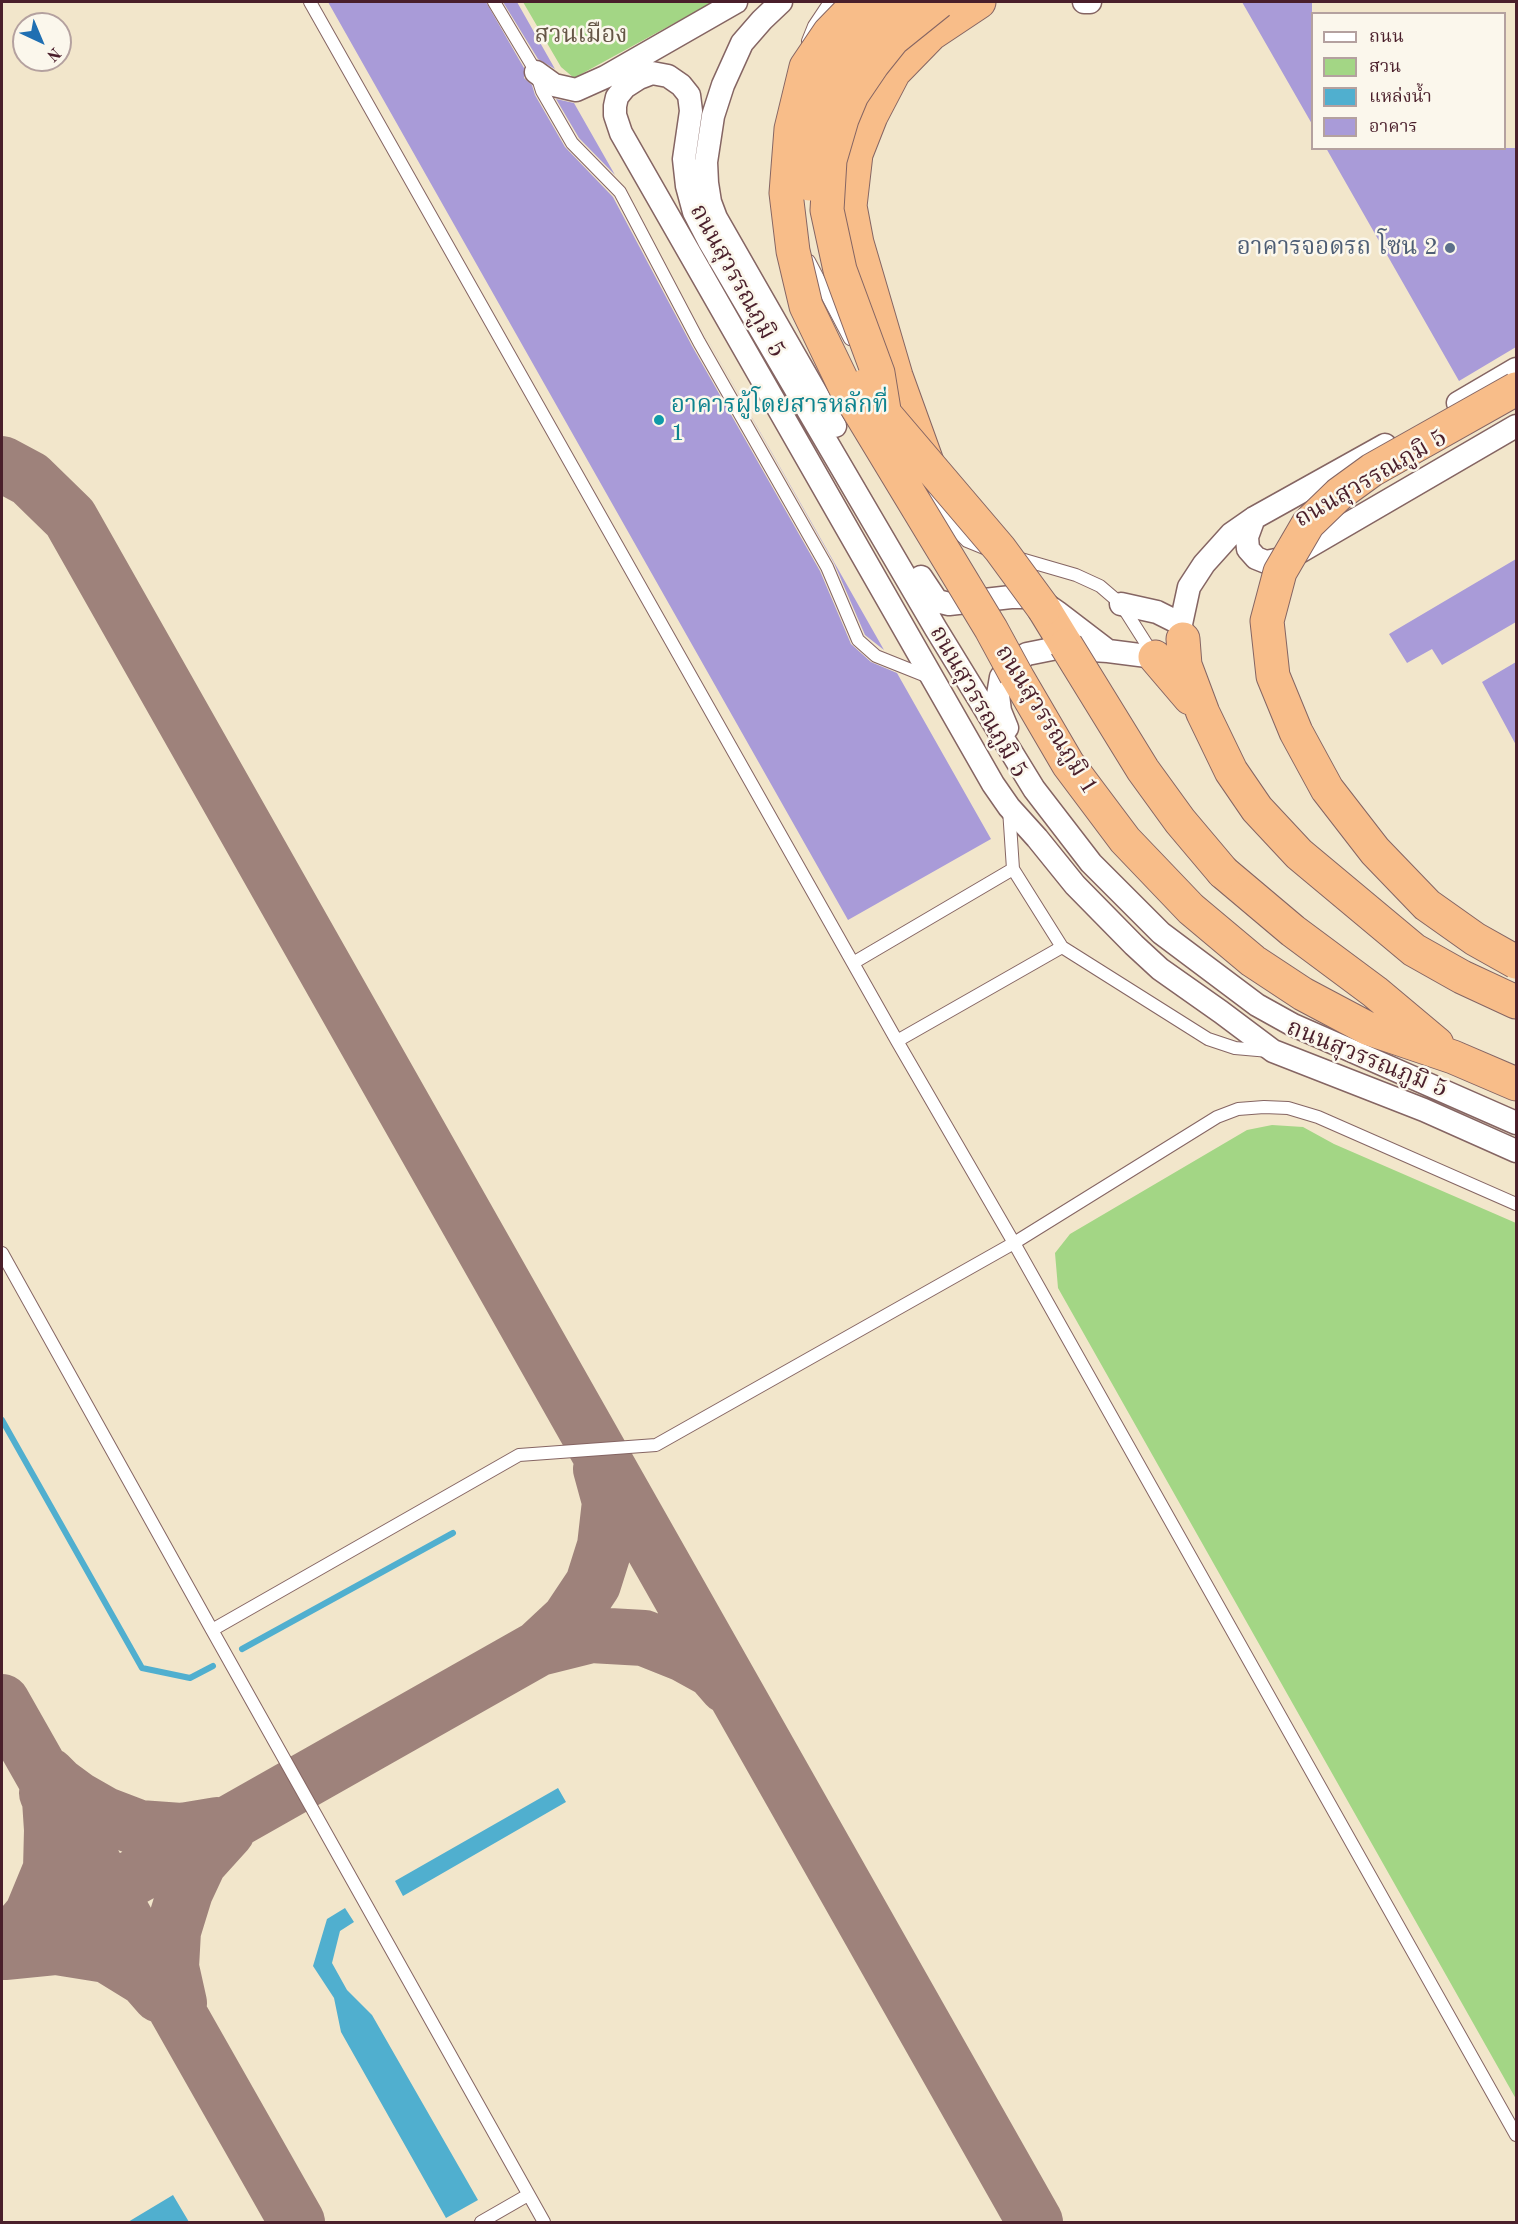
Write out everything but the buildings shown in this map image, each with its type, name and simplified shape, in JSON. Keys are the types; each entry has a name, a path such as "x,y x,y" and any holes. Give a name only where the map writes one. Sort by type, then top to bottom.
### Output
{"highway":[{"name":"ถนนสุวรรณภูมิ 1","path":"859,2 829,33 806,67 791,129 786,193 793,251 806,306 847,391 991,629 1068,764 1125,840 1191,909 1253,961 1303,994 1367,1028 1452,1057 1516,1083"},
{"name":"ถนนสุวรรณภูมิ 1","path":"895,2 859,36 833,84 810,147 808,227 818,283 837,333 868,394 1000,549 1044,609 1143,770 1180,821 1223,872 1293,931 1375,992 1452,1057"},
{"name":"ถนนสุวรรณภูมิ 1","path":"894,471 878,373 840,270 827,210 830,160 852,95 873,64 893,39 939,2"},
{"name":"ถนนสุวรรณภูมิ 1","path":"927,462 896,376 857,243 850,206 856,154 871,116 894,72 931,34 979,2"},
{"path":"1512,378 1372,470 1339,494 1308,524 1280,572 1267,621 1273,676 1296,732 1327,789 1375,851 1427,905 1475,939 1516,962"},
{"path":"1182,631 1185,665 1203,713 1231,771 1257,809 1299,854 1414,950 1462,977 1516,1002"},
{"path":"1155,657 1203,713"}],"street":[{"path":"638,68 736,2"},
{"path":"638,68 763,2"},
{"path":"781,2 742,43 723,85 713,116 706,162 710,202 716,218 928,590 937,601 949,604 1029,597 1044,603 1108,651"},
{"path":"1083,2 1090,2"},
{"name":"ถนนสุวรรณภูมิ 5","path":"638,68 617,97 615,116 621,134 993,784 1009,807 1075,885 1134,945 1160,969 1273,1051 1424,1110 1516,1151"},
{"name":"ถนนสุวรรณภูมิ 5","path":"539,81 576,90 605,76 638,68 668,76 681,85 689,95 692,111 684,159 687,186 694,212 936,629 1034,789 1091,863 1161,933 1257,1005 1293,1024 1516,1123"},
{"name":"ถนนสุวรรณภูมิ 5","path":"1182,631 1189,587 1204,564 1231,534 1254,518 1438,414 1512,378"},
{"name":"ถนนสุวรรณภูมิ 5","path":"1254,518 1247,537 1248,549 1256,558 1266,562 1291,557 1458,448 1516,426"},
{"path":"1121,604 1157,612 1182,631"},
{"name":"ถนนสุวรรณภูมิ 5","path":"1034,789 1000,711 998,695 1001,677 1009,666 1027,654 1057,648 1155,657"}],"lane":[{"path":"310,2 897,1041 1014,1243 1516,2135"},
{"path":"494,2 572,143 620,192 699,342 826,567 858,640 876,656 932,678"},
{"path":"830,2 814,26 798,74 794,98 795,222 802,247 813,271 955,529 967,542 1076,575 1100,586 1121,604 1155,657"},
{"path":"1512,378 1516,398"},
{"path":"1438,414 1458,448"},
{"path":"1009,807 1013,869 1062,947 1208,1039 1236,1048 1273,1051"},
{"path":"853,963 1013,869"},
{"path":"897,1041 1062,947"},
{"path":"212,1630 519,1455 656,1445 1014,1243 1217,1118 1238,1109 1288,1108 1318,1117 1516,1204"},
{"path":"2,1253 543,2223"},
{"path":"481,2223 528,2195"}],"green space":[{"name":"สวนเมือง","path":"523,2 713,2 574,78 561,67"},
{"path":"1272,1125 1303,1127 1334,1144 1516,1223 1516,2099 1058,1288 1055,1253 1070,1234 1247,1130"}],"water":[{"path":"558,1788 566,1802 403,1896 395,1881"},
{"path":"345,1908 354,1922 340,1931 332,1963 347,1990 372,2015 478,2200 446,2218 341,2032 334,1998 313,1966 327,1919"},
{"path":"173,2195 189,2222 128,2222"}],"waterway":[{"path":"2,1420 142,1668 190,1678 213,1666"},
{"path":"242,1649 453,1533"}],"taxiway":[{"path":"2,464 30,479 70,518 1035,2222"},
{"path":"2,1952 539,1648 569,1620 593,1584 605,1546 610,1502 601,1469"},
{"path":"539,1648 591,1635 644,1638 684,1654 713,1670 727,1686"},
{"path":"2,1702 297,2222"},
{"path":"48,1775 77,1799 105,1815 139,1828 181,1831 217,1825"},
{"path":"6,1946 32,1915 51,1869 52,1830 50,1800 47,1793"},
{"path":"179,2003 171,1967 173,1931 185,1892 199,1862 227,1831"},
{"path":"7,1952 57,1947 107,1955 146,1979 160,1995"}],"place":[{"name":"อาคารจอดรถ โซน 2","path":"1450,248"},
{"name":"อาคารผู้โดยสารหลักที่ 1","path":"659,420"}]}
